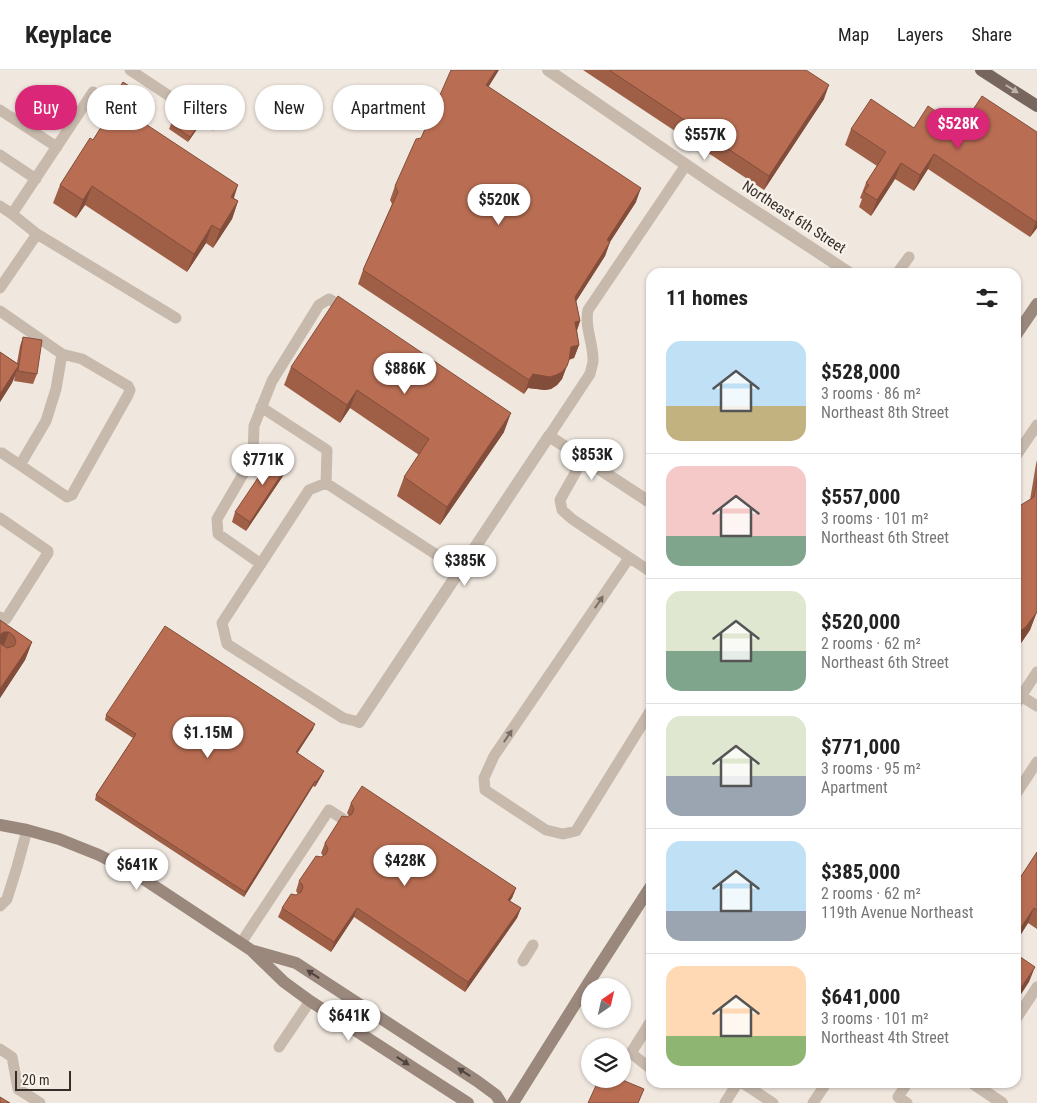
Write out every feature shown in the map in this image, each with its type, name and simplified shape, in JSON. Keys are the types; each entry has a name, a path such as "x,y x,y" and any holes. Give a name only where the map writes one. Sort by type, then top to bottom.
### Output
{"main road":[{"path":"981,70 1037,106"},
{"path":"1021,328 1037,304"},
{"path":"0,825 28,830 59,839 99,855 136,874 246,947 284,982 310,1001 468,1103"},
{"path":"513,1103 646,894"},
{"path":"246,947 296,962 477,1081 496,1095 501,1103"}],"street":[{"name":"Northeast 6th Street","path":"548,70 686,165 842,268"},
{"path":"359,722 549,436 646,500"},
{"path":"980,1088 1002,1103"}],"lane":[{"path":"130,70 165,93"},
{"path":"12,214 87,101"},
{"path":"0,110 57,148"},
{"path":"0,155 36,179"},
{"path":"549,436 590,374 593,363 587,316 588,310 686,165"},
{"path":"0,206 37,234 176,318"},
{"path":"0,288 37,234"},
{"path":"901,268 909,257"},
{"path":"261,564 218,534 217,519 253,457 254,426 272,381 319,305 330,299 354,315"},
{"path":"0,312 62,354 82,359 128,386 130,390 72,495 67,497 2,452 0,453"},
{"path":"20,465 46,421 56,389 62,354"},
{"path":"261,407 327,450 326,483"},
{"path":"1021,449 1037,425"},
{"path":"583,458 560,500 562,510 572,519 646,569"},
{"path":"326,483 308,490 222,623 227,644 343,718 359,722"},
{"path":"326,483 460,570"},
{"path":"0,518 48,553 6,618 0,617"},
{"path":"629,558 494,756 484,778 485,790 546,830 563,834 576,831 646,718"},
{"path":"1021,694 1037,672"},
{"path":"1021,699 1037,706"},
{"path":"1021,786 1037,762"},
{"path":"246,947 306,852 329,810 343,819"},
{"path":"0,906 7,899 28,830"},
{"path":"523,961 533,945"},
{"path":"1021,1011 1037,987"},
{"path":"279,1047 310,1001"},
{"path":"646,1029 630,1053 646,1065"},
{"path":"0,1049 12,1057 18,1089 40,1103"},
{"path":"725,1103 736,1088"},
{"path":"749,1088 773,1103"},
{"path":"814,1103 823,1088"},
{"path":"900,1101 905,1088"}],"building":[{"path":"451,70 496,70 486,85 641,188 607,240 610,242 575,297 580,321 575,322 579,345 571,347 567,366 556,375 550,377 533,374 529,380 363,270 398,192 395,186 416,139 421,138 425,130 444,130 444,86"},
{"path":"609,70 806,70 829,85 769,176"},
{"path":"982,96 1037,132 1036,222 934,154 920,175 901,163 877,200 864,192 869,185 866,183 886,152 851,129 871,99 914,128 928,106 961,128"},
{"path":"99,130 155,130 238,185 231,197 238,201 220,230 212,225 194,254 92,186 83,200 60,185 90,138 93,140"},
{"path":"180,130 195,130 190,137"},
{"path":"338,296 511,413 447,507 404,477 429,439 357,390 347,405 291,367"},
{"path":"23,337 42,340 37,374 18,371"},
{"path":"0,352 19,365 0,394"},
{"path":"276,451 291,460 250,522 235,512"},
{"path":"1037,479 1037,612 1025,628 1021,630 1021,505 1034,497"},
{"path":"0,620 32,642 0,689 0,640 1,644 7,648 14,646 16,642 14,636 9,632 4,632 0,636"},
{"path":"165,626 315,724 296,752 324,771 315,781 245,892 96,795 136,734 106,715"},
{"path":"362,786 516,888 508,900 521,908 468,982 357,908 334,942 282,908 291,894 296,895 301,892 303,887 299,881 316,856 321,857 326,854 328,849 325,843 342,816 347,817 352,814 354,809 351,803"},
{"path":"1037,852 1037,910 1034,908 1021,928 1021,876"},
{"path":"1021,957 1035,967 1021,988"},
{"path":"631,1084 644,1089 638,1103 588,1103 595,1088 631,1088"},
{"path":"0,1097 10,1103 0,1103"}]}
